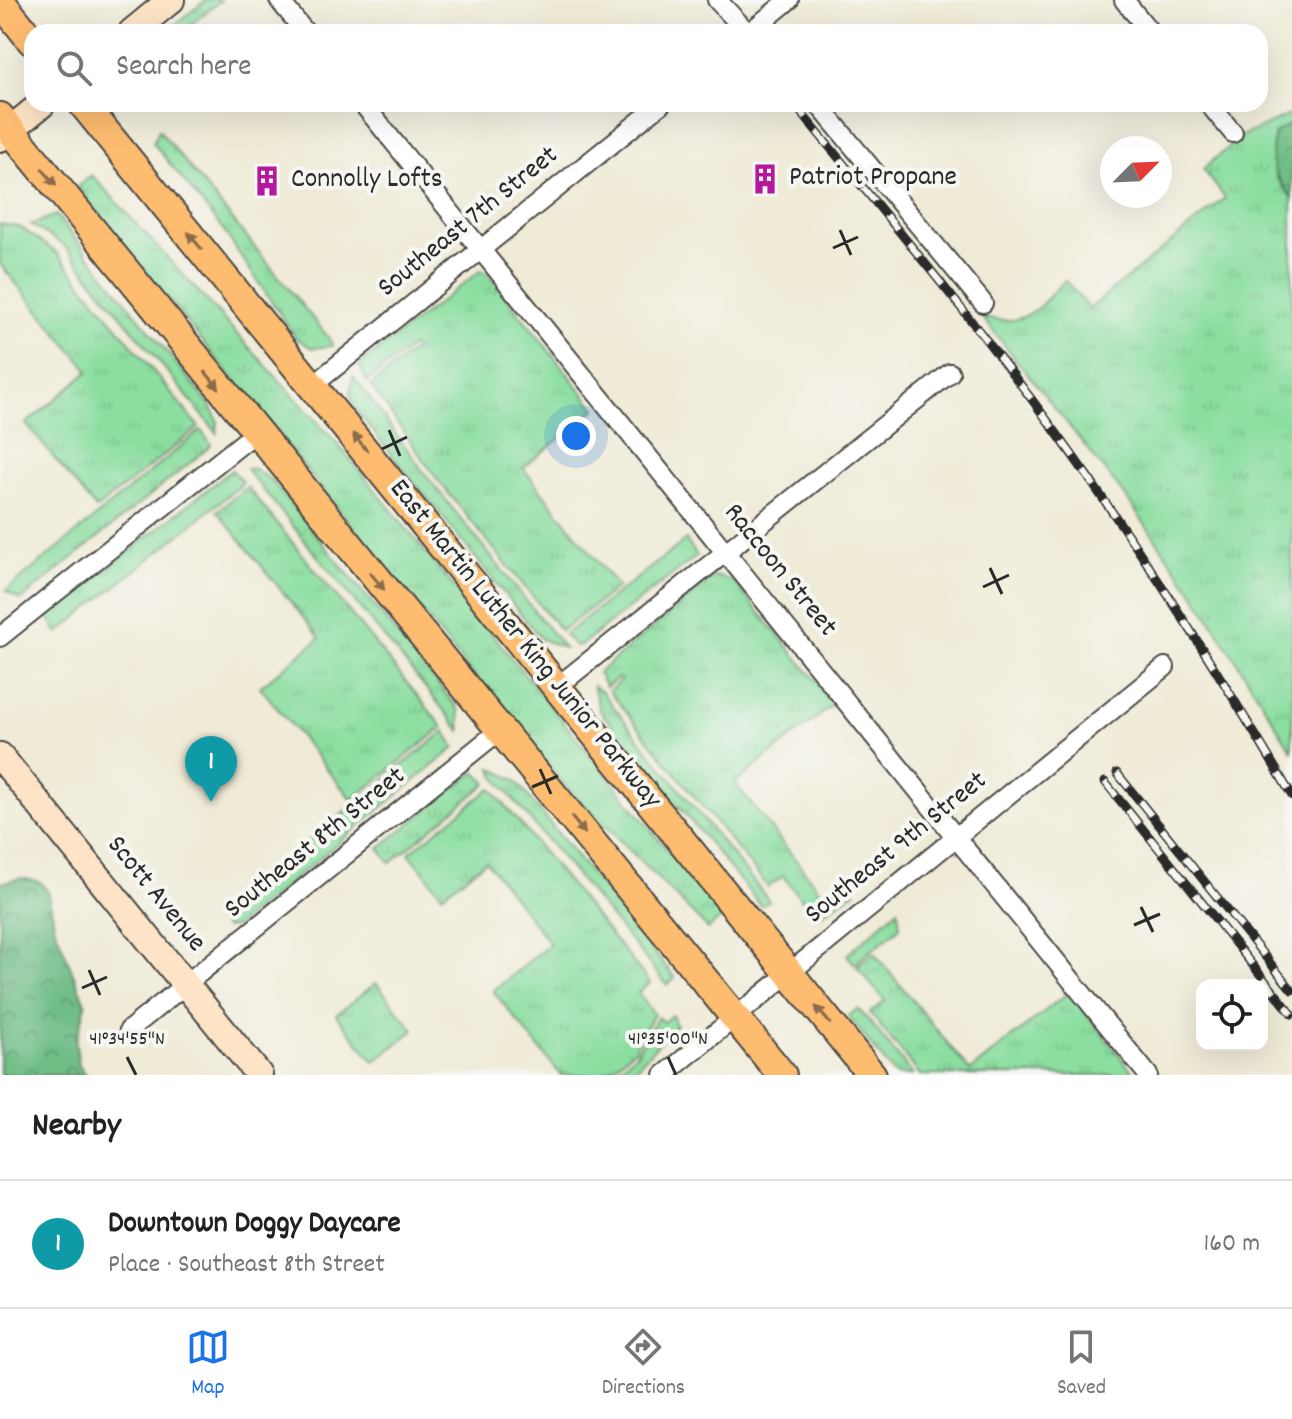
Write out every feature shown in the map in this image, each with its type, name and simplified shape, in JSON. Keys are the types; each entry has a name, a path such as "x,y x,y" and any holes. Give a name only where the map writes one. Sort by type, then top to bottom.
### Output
{"main road":[{"path":"0,1 24,31"},
{"name":"East Martin Luther King Junior Parkway","path":"90,112 872,1075"},
{"path":"4,128 782,1075"}],"street":[{"path":"142,24 171,0"},
{"path":"279,0 298,24"},
{"path":"717,0 740,24"},
{"path":"758,24 789,0"},
{"path":"1124,0 1144,24"},
{"path":"4,128 29,112"},
{"name":"Raccoon Street","path":"370,112 958,836 1148,1075"},
{"name":"Southeast 7th Street","path":"313,385 651,112"},
{"path":"825,112 983,303"},
{"path":"1216,112 1233,133"},
{"path":"558,686 950,373"},
{"path":"0,637 255,433"},
{"name":"Southeast 9th Street","path":"664,1075 1165,667"},
{"name":"Southeast 8th Street","path":"129,1030 500,730"},
{"name":"Scott Avenue","path":"0,756 259,1075"}],"green space":[{"path":"206,0 221,0 192,24 176,24"},
{"path":"1292,114 1292,123 1275,134 1276,177 1292,198 1292,751 1198,599 1125,496 982,317 1009,320 1029,314 1065,280 1089,309 1225,198 1203,169 1243,135"},
{"path":"1292,123 1292,198 1277,175 1272,153 1275,133"},
{"path":"159,130 333,346 312,348 296,338 222,228 153,143"},
{"path":"92,175 341,448 722,917 708,929 554,774 77,187"},
{"path":"56,215 210,405 218,422 217,433 64,245 31,225"},
{"path":"0,224 20,227 57,253 199,427 96,509 26,424 89,371 0,264"},
{"path":"480,271 487,273 596,409 523,468 618,587 561,631 440,483 371,386 415,349 412,346 367,382 359,365"},
{"path":"353,376 429,479 564,648 541,639 355,409 350,392"},
{"path":"201,430 211,445 207,449 21,600 6,591"},
{"path":"253,468 272,481 459,710 461,731 246,469"},
{"path":"232,470 243,483 58,633 47,616"},
{"path":"247,487 443,727 352,800 260,687 320,638 217,511"},
{"path":"686,540 697,556 582,644 576,646 564,635"},
{"path":"715,576 733,581 835,703 735,783 824,896 809,908 783,876 768,887 609,691 621,680 618,678 606,687 598,673"},
{"path":"593,686 601,691 769,901 761,906 600,711"},
{"path":"445,731 455,747 451,751 235,927 225,928 215,917"},
{"path":"492,768 515,780 675,978 667,985 495,777"},
{"path":"475,772 487,783 390,863 379,848"},
{"path":"491,788 650,983 638,993 654,1014 635,1049 603,1075 561,1075 493,991 550,944 486,861 442,895 409,853"},
{"path":"21,878 40,882 48,892 55,928 86,1005 76,1042 78,1063 85,1075 0,1075 0,883"},
{"path":"847,883 855,892 817,917 812,911"},
{"path":"898,909 900,927 855,964 847,955"},
{"path":"874,953 970,1071 1069,992 1135,1075 920,1075 870,1013 885,1001 857,967"},
{"path":"376,983 414,1030 374,1062 336,1015"},
{"path":"857,1009 913,1075 895,1075 848,1016"},
{"path":"672,1015 676,1025 629,1075 610,1075 635,1055 658,1017 663,1022"}],"railway":[{"path":"801,112 962,309 1058,435 1179,612 1292,796"},
{"path":"1117,773 1292,990"},
{"path":"1105,782 1292,1014"}],"place":[{"name":"Patriot Propane","path":"765,179"},
{"name":"Connolly Lofts","path":"267,181"},
{"name":"Downtown Doggy Daycare","path":"211,802"}]}
